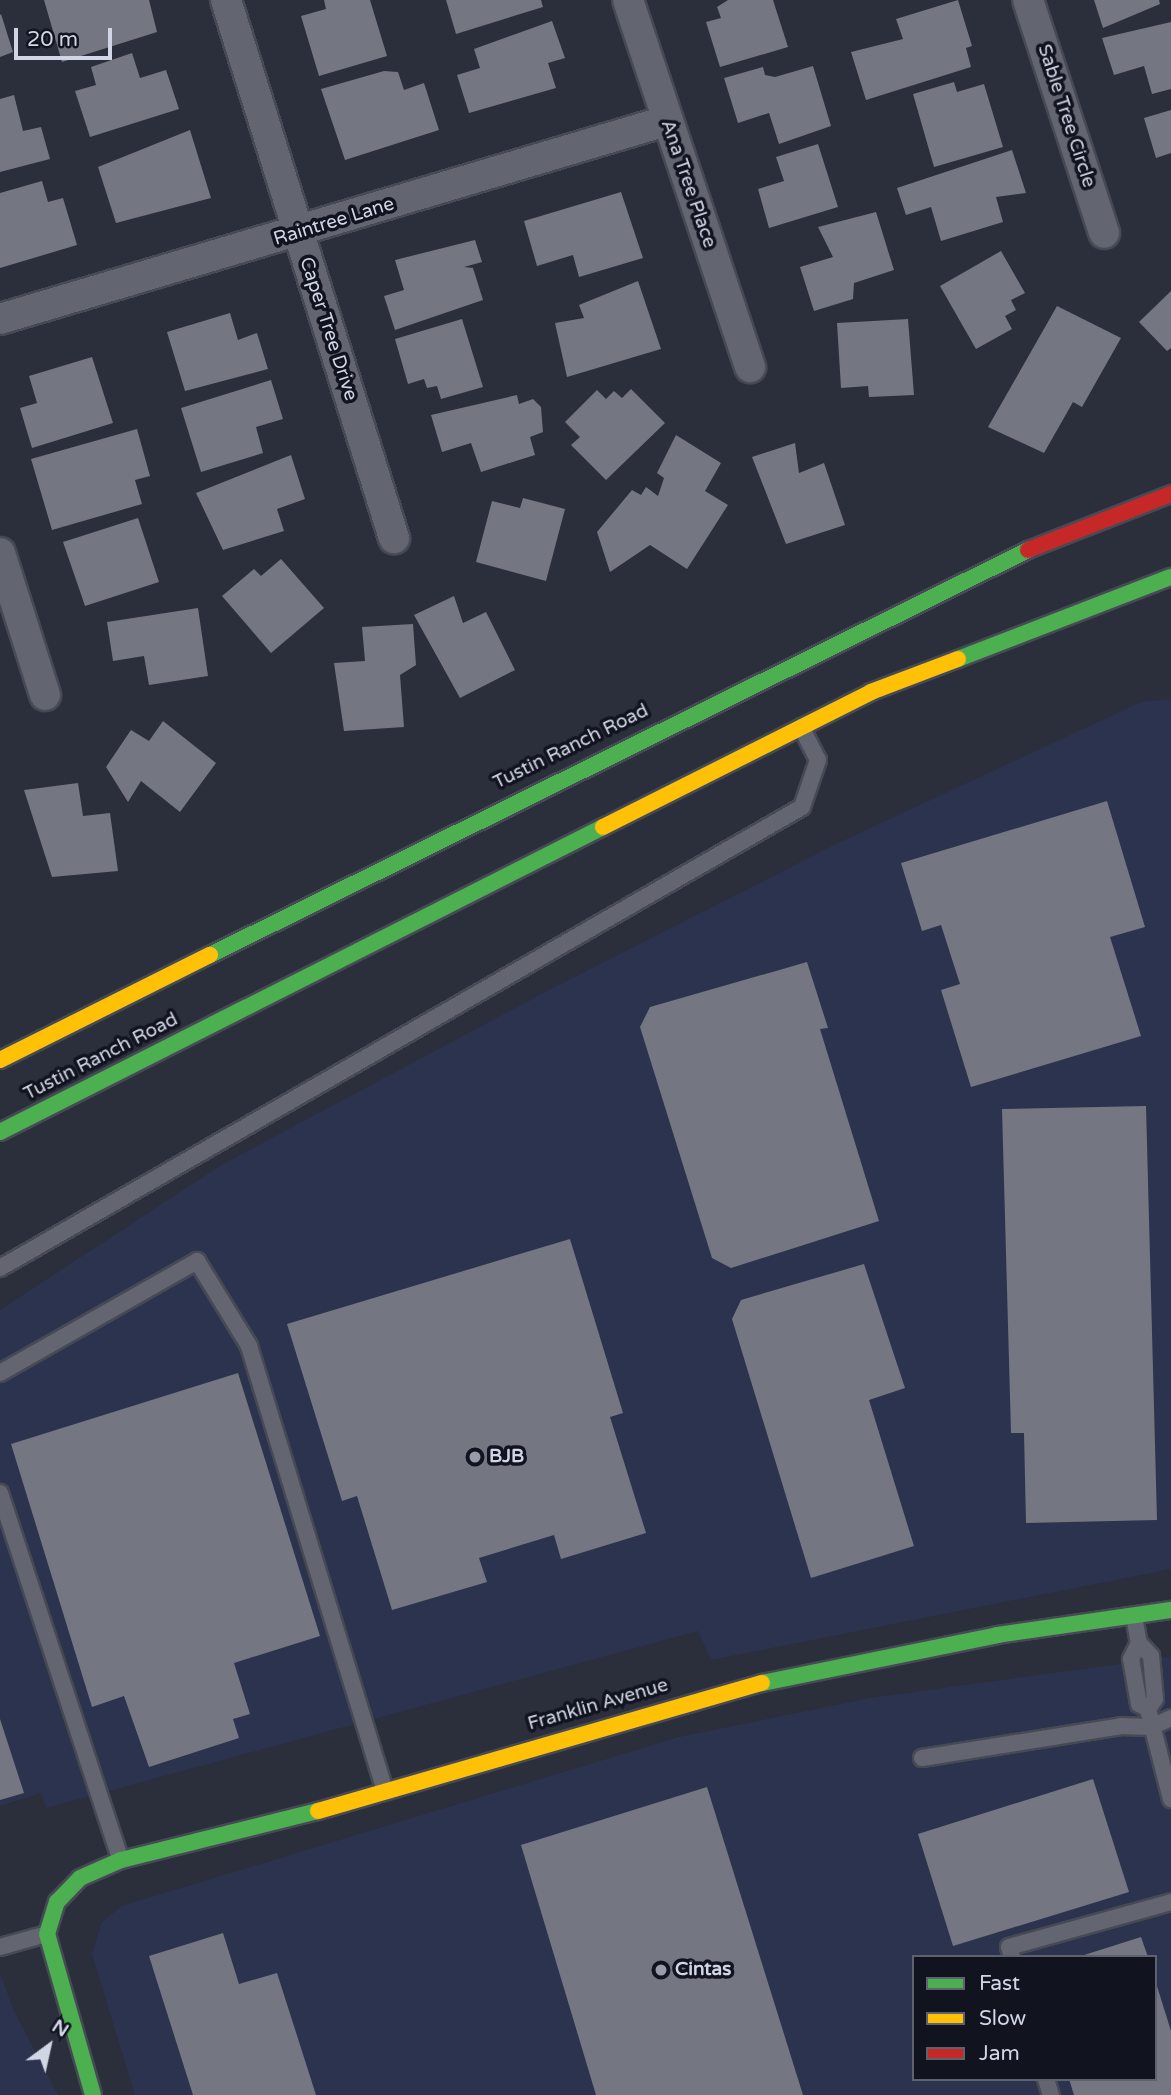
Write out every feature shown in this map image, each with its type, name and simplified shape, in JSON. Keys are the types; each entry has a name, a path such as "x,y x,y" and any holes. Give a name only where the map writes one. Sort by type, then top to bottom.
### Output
{"main road":[{"name":"Tustin Ranch Road","path":"0,1060 981,569 1171,494"},
{"name":"Tustin Ranch Road","path":"0,1132 871,692 1171,577"},
{"name":"Franklin Avenue","path":"47,1934 58,1902 80,1878 121,1860 268,1826 384,1788 822,1668 1171,1610"},
{"path":"47,1934 93,2095"}],"street":[{"name":"Caper Tree Drive","path":"226,0 394,538"},
{"name":"Ana Tree Place","path":"628,0 750,368"},
{"name":"Sable Tree Circle","path":"1028,0 1104,233"},
{"name":"Raintree Lane","path":"0,319 297,233 666,121"},
{"path":"0,553 45,695"}],"lane":[{"path":"0,1268 803,807 818,760 801,727"},
{"path":"0,1373 197,1261 248,1346 384,1788"},
{"path":"0,1493 121,1860"},
{"path":"1133,1616 1139,1643 1131,1659 1139,1704 1148,1709 1171,1799"},
{"path":"922,1758 1121,1726 1151,1727 1171,1718"},
{"path":"1011,1955 1009,1947 1171,1902"},
{"path":"0,1947 47,1934"}],"shaded area":[{"path":"1171,699 1171,1569 711,1660 698,1631 46,1808 41,1793 0,1806 0,1310 223,1164 549,990 838,843 1141,702"},
{"path":"1171,1657 1171,2095 135,2095 92,1954 102,1922 122,1906 679,1737 870,1698"},
{"path":"0,1973 14,2011 58,2095 0,2095"}],"building":[{"path":"44,0 149,0 157,32 62,62"},
{"path":"324,0 370,0 387,56 319,76 301,16 326,9"},
{"path":"446,0 541,0 543,7 456,34"},
{"path":"728,0 773,0 788,47 720,67 706,22 721,18 717,7"},
{"path":"958,0 972,46 966,48 971,67 866,100 851,52 903,39 896,19"},
{"path":"1094,0 1159,0 1160,4 1103,28"},
{"path":"0,15 13,52 0,57"},
{"path":"552,21 565,58 548,63 556,88 469,113 457,75 480,68 474,49"},
{"path":"1171,22 1171,89 1152,94 1144,66 1114,75 1102,38"},
{"path":"132,53 140,78 166,70 179,109 90,137 75,91 96,85 91,67"},
{"path":"813,66 831,126 779,144 769,113 738,123 724,78 763,67 765,75 775,77"},
{"path":"384,71 398,72 404,90 424,83 439,130 345,160 321,89"},
{"path":"954,82 957,92 984,84 1003,147 934,167 913,94"},
{"path":"14,95 23,131 41,127 50,159 0,172 0,99"},
{"path":"1171,110 1171,153 1156,158 1144,118"},
{"path":"190,130 211,198 116,223 98,167"},
{"path":"818,144 838,207 769,228 758,189 784,181 776,157"},
{"path":"1012,150 1026,193 996,197 1003,222 941,241 931,207 906,215 897,188"},
{"path":"42,181 48,202 63,198 77,245 0,268 0,193"},
{"path":"621,192 643,258 579,277 573,255 537,266 524,221"},
{"path":"876,212 894,270 854,283 853,299 814,311 800,267 833,257 818,227"},
{"path":"475,240 482,262 464,267 473,268 483,300 395,330 384,296 404,290 395,260"},
{"path":"1001,251 1025,293 1011,300 1016,310 1005,316 1012,329 976,349 940,286"},
{"path":"638,281 661,349 567,377 555,323 584,318 579,305"},
{"path":"1171,291 1171,348 1167,351 1139,322"},
{"path":"1057,306 1121,338 1082,407 1073,402 1044,453 988,427"},
{"path":"230,313 238,340 257,333 268,369 185,391 167,332"},
{"path":"462,319 483,387 441,399 437,386 427,388 424,379 408,384 395,339"},
{"path":"908,319 914,395 869,397 868,386 841,388 837,323"},
{"path":"92,357 113,423 32,448 20,408 37,403 29,376"},
{"path":"271,380 283,419 256,427 263,453 201,472 181,408"},
{"path":"631,389 665,423 606,480 571,445 580,437 565,422 597,390 606,399 614,391 622,398"},
{"path":"517,395 519,404 533,399 541,407 543,432 530,437 535,455 481,472 471,443 442,452 431,415"},
{"path":"137,429 150,476 135,480 142,504 52,530 31,459"},
{"path":"676,435 721,463 705,491 728,505 687,569 650,545 610,572 597,532 632,490 641,495 646,487 658,496 664,478 657,473"},
{"path":"795,443 799,473 824,463 845,525 786,544 752,457"},
{"path":"291,455 305,499 277,509 284,531 223,550 196,493"},
{"path":"523,498 565,509 546,581 476,562 492,501 520,508"},
{"path":"138,518 159,582 85,606 63,542"},
{"path":"281,559 324,608 271,653 222,596 254,569 261,576"},
{"path":"454,596 463,623 486,612 515,670 460,698 414,615"},
{"path":"198,608 208,676 149,685 144,656 113,661 107,622"},
{"path":"413,624 416,665 400,675 404,727 344,731 334,663 365,661 362,627"},
{"path":"163,721 216,763 180,812 141,781 128,802 106,767 131,730 149,741"},
{"path":"78,783 83,816 110,813 118,871 52,877 24,790"},
{"path":"1107,801 1145,927 1110,937 1141,1036 971,1087 941,990 960,984 941,925 922,931 901,863"},
{"path":"807,962 828,1028 820,1029 879,1221 731,1268 712,1258 640,1027 650,1007"},
{"path":"1146,1106 1157,1520 1026,1523 1024,1433 1011,1433 1002,1109"},
{"name":"BJB","path":"570,1239 623,1413 610,1417 646,1533 561,1559 554,1535 479,1558 487,1582 392,1610 357,1496 342,1501 287,1324"},
{"path":"864,1264 905,1388 869,1400 914,1546 811,1578 732,1319 741,1300"},
{"path":"238,1373 320,1636 234,1663 250,1714 233,1719 239,1738 149,1767 124,1696 92,1707 11,1444"},
{"path":"0,1719 24,1793 0,1800"},
{"path":"1093,1779 1129,1892 953,1946 918,1834"},
{"name":"Cintas","path":"707,1787 803,2095 596,2095 521,1845"},
{"path":"223,1933 239,1984 277,1973 316,2095 193,2095 149,1956"},
{"path":"1141,1937 1147,1955 1084,1955"},
{"path":"1157,1986 1171,2031 1171,2095 1074,2095 1070,2081 1157,2081"}],"traffic: fast":[{"path":"210,955 1028,550"},
{"path":"958,659 1171,577"},
{"path":"0,1132 603,827"},
{"path":"762,1683 997,1635 1171,1610"},
{"path":"93,2095 47,1934 57,1902 80,1878 121,1860 318,1811"}],"traffic: slow":[{"path":"603,827 871,692 958,659"},
{"path":"0,1060 210,955"},
{"path":"318,1811 762,1683"}],"traffic: jam":[{"path":"1028,550 1171,494"}],"place":[{"name":"BJB","path":"475,1457"},
{"name":"Cintas","path":"661,1970"}]}
